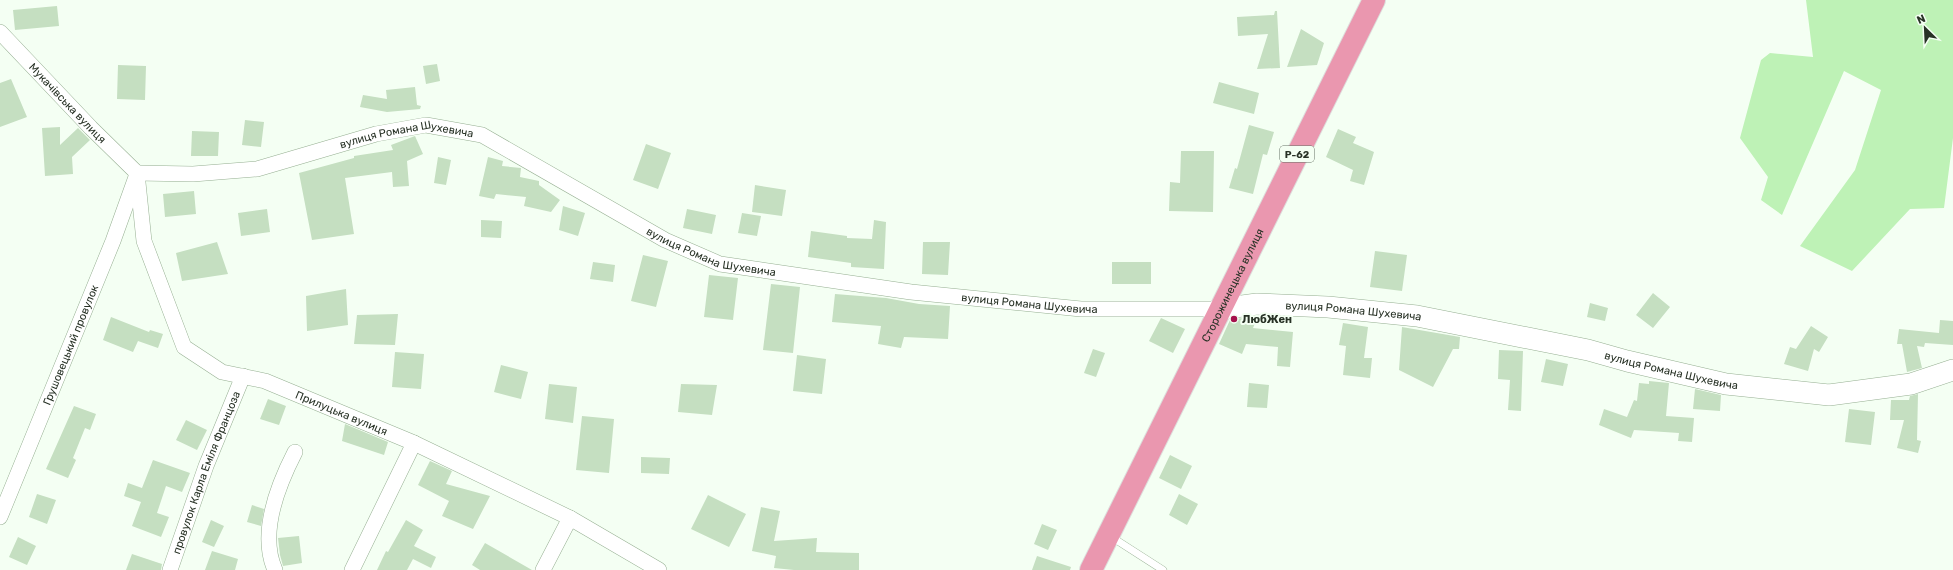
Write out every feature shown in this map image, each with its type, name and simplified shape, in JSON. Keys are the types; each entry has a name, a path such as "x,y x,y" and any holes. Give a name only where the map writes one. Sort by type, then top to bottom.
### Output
{"main road":[{"name":"Сторожинецька вулиця","path":"1092,570 1374,0"}],"street":[{"name":"Мукачівська вулиця","path":"0,32 91,128 137,173"},
{"name":"вулиця Романа Шухевича","path":"137,173 193,174 257,169 376,134 426,125 482,135 665,240 720,264 911,292 1081,309 1220,309 1257,304 1272,304 1328,307 1417,316 1588,350 1627,361 1726,384 1829,395 1911,384 1953,370"},
{"name":"Прилуцька вулиця","path":"137,173 144,241 184,348 222,372 265,381 414,443 570,518 659,570"},
{"name":"Грушовецький провулок","path":"0,517 113,242 137,173"},
{"name":"провулок Карла Еміля Францоза","path":"170,570 206,466 243,376"},
{"path":"352,570 414,443"},
{"path":"275,570 270,560 272,513 282,477 295,452"},
{"path":"543,570 570,518"}],"lane":[{"path":"1109,535 1164,570"}],"green space":[{"path":"1806,0 1953,0 1953,138 1944,208 1910,209 1852,271 1800,246 1855,170 1881,90 1844,71 1782,215 1761,200 1768,177 1740,138 1761,60 1770,53 1813,57"}],"building":[{"path":"57,6 59,26 15,30 13,10"},
{"path":"1275,11 1277,11 1280,68 1257,69 1268,34 1238,36 1237,17 1274,15"},
{"path":"1301,29 1324,43 1317,65 1287,67"},
{"path":"437,64 440,81 426,84 423,66"},
{"path":"118,65 146,66 145,100 117,99"},
{"path":"11,79 27,117 0,127 0,83"},
{"path":"1219,82 1259,93 1254,114 1213,103"},
{"path":"415,87 417,105 421,106 420,109 387,112 360,107 363,95 387,99 386,90"},
{"path":"245,120 264,122 261,147 242,145"},
{"path":"1249,125 1274,132 1267,155 1263,154 1253,194 1229,188 1235,168 1237,169"},
{"path":"60,127 60,145 78,128 90,140 72,157 73,174 45,176 42,128"},
{"path":"1338,129 1356,137 1353,143 1374,152 1364,185 1350,181 1353,170 1326,157"},
{"path":"192,131 219,132 218,156 191,156"},
{"path":"415,136 423,154 407,161 409,186 393,187 392,172 345,178 354,234 312,240 299,173 354,158 354,156 393,150 391,145"},
{"path":"646,144 671,153 658,189 633,180"},
{"path":"1181,151 1214,151 1213,212 1169,211 1170,182 1180,183"},
{"path":"438,157 451,160 446,185 434,183"},
{"path":"488,157 503,161 502,166 521,168 520,177 539,181 539,185 560,200 551,212 524,206 526,197 496,194 494,199 479,196"},
{"path":"755,185 786,190 782,216 752,212"},
{"path":"194,191 196,214 165,217 163,194"},
{"path":"563,206 585,213 578,236 559,230"},
{"path":"267,209 270,232 241,236 238,213"},
{"path":"687,209 716,215 712,234 683,228"},
{"path":"742,213 761,216 757,236 738,233"},
{"path":"481,220 502,221 501,238 481,237"},
{"path":"874,220 886,222 884,269 851,267 851,263 808,257 811,231 847,236 847,238 872,239"},
{"path":"217,242 228,274 182,281 176,253"},
{"path":"923,242 950,242 948,275 922,274"},
{"path":"1375,251 1407,255 1402,291 1370,287"},
{"path":"643,255 668,261 656,307 631,301"},
{"path":"593,262 615,265 613,282 590,279"},
{"path":"1112,262 1151,262 1151,284 1112,284"},
{"path":"709,275 738,278 733,320 704,317"},
{"path":"771,284 800,287 793,353 763,350"},
{"path":"346,289 348,325 307,331 306,296"},
{"path":"1653,293 1670,307 1653,328 1636,315"},
{"path":"835,294 886,298 919,304 950,306 948,339 904,337 901,348 878,344 881,326 832,322"},
{"path":"1590,303 1608,308 1605,321 1587,317"},
{"path":"398,314 395,345 354,344 357,315"},
{"path":"111,317 149,332 150,330 163,334 158,348 138,341 133,352 103,340"},
{"path":"1248,317 1256,321 1253,328 1293,332 1290,367 1277,366 1278,347 1246,344 1242,354 1219,344 1230,320"},
{"path":"1161,318 1185,329 1173,353 1149,341"},
{"path":"1940,320 1953,321 1953,345 1925,343 1924,347 1917,346 1922,368 1907,372 1902,344 1897,344 1899,329 1939,333"},
{"path":"1343,323 1368,327 1364,358 1372,358 1370,378 1343,375 1346,346 1339,345"},
{"path":"1811,326 1828,337 1819,352 1814,349 1808,371 1784,364 1790,347 1796,349"},
{"path":"1402,327 1460,337 1459,349 1453,349 1433,387 1399,370"},
{"path":"1093,349 1105,353 1096,377 1084,373"},
{"path":"1499,350 1523,351 1521,411 1508,410 1510,380 1498,379"},
{"path":"395,352 424,354 421,389 392,387"},
{"path":"797,355 826,359 822,394 793,391"},
{"path":"1546,359 1568,364 1563,386 1541,382"},
{"path":"501,365 528,372 521,399 494,392"},
{"path":"1649,381 1669,383 1666,416 1694,418 1692,442 1678,441 1679,433 1634,430 1631,438 1599,425 1604,409 1627,417 1634,400 1637,401 1639,383 1649,384"},
{"path":"1249,383 1269,385 1267,408 1247,407"},
{"path":"549,384 577,387 573,423 545,419"},
{"path":"681,384 717,385 712,415 678,412"},
{"path":"1695,389 1721,395 1720,411 1693,409"},
{"path":"1918,394 1917,440 1921,441 1918,453 1897,448 1904,420 1890,420 1891,400 1909,400 1910,396"},
{"path":"268,399 286,406 279,425 260,419"},
{"path":"74,406 96,414 90,430 85,428 73,458 76,460 68,478 46,469"},
{"path":"1849,409 1875,412 1871,445 1845,442"},
{"path":"582,416 614,419 609,473 576,470"},
{"path":"186,420 207,430 197,450 176,440"},
{"path":"345,424 388,442 384,455 342,441"},
{"path":"1170,455 1192,466 1181,489 1159,478"},
{"path":"641,457 670,458 669,474 641,473"},
{"path":"153,460 190,473 182,492 166,486 157,513 169,517 161,537 132,526 141,502 124,496 128,483 142,488"},
{"path":"430,461 452,471 446,484 490,496 473,529 442,516 449,501 418,485"},
{"path":"37,494 56,500 47,524 29,517"},
{"path":"1179,494 1198,504 1187,525 1169,515"},
{"path":"708,495 746,514 729,547 691,529"},
{"path":"252,505 264,509 261,526 247,522"},
{"path":"761,507 780,511 774,541 817,538 816,552 859,553 859,570 794,570 774,568 776,556 752,551"},
{"path":"211,520 224,526 214,547 202,542"},
{"path":"406,520 423,530 414,546 436,557 431,568 413,559 407,570 377,570 386,551 388,552"},
{"path":"1042,524 1057,530 1048,550 1034,544"},
{"path":"299,536 302,563 283,566 278,538"},
{"path":"18,537 36,546 27,565 9,557"},
{"path":"485,543 532,570 480,570 472,565"},
{"path":"212,551 238,559 235,570 205,570"},
{"path":"132,554 162,564 161,570 126,570"},
{"path":"1037,556 1071,567 1070,570 1032,570"}],"place":[{"name":"ЛюбЖен","path":"1234,319"}]}
